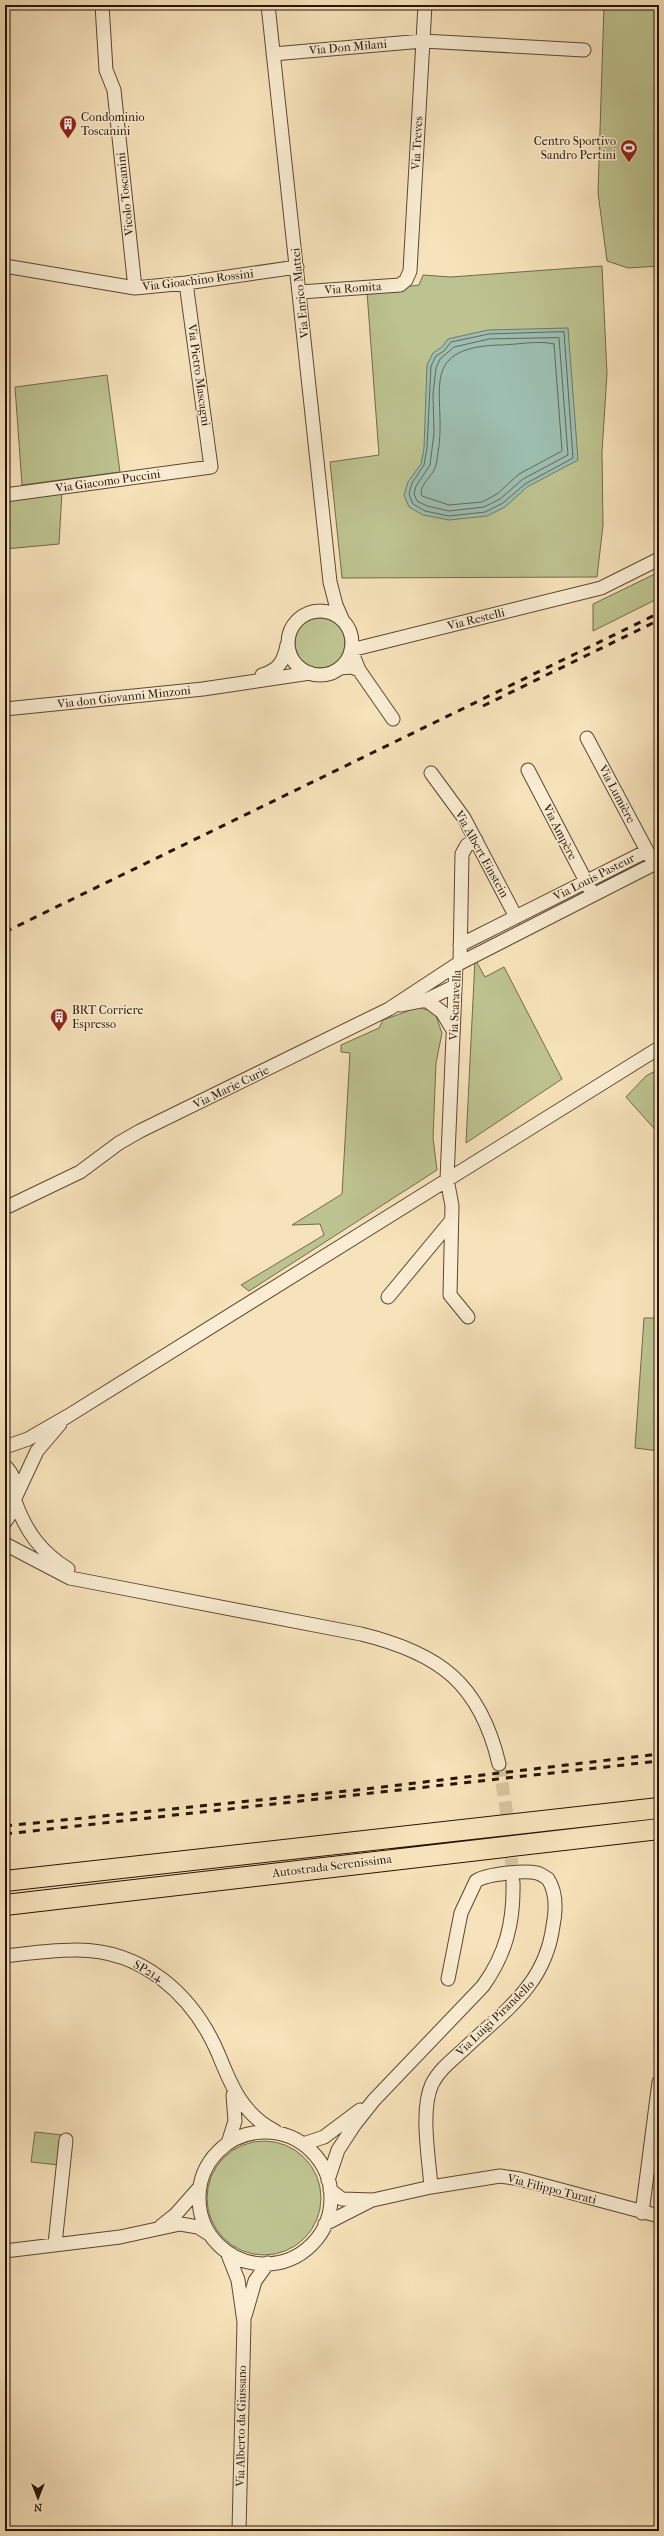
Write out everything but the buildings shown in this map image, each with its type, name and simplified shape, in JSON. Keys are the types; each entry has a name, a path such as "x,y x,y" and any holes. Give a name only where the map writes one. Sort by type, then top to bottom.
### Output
{"highway":[{"name":"Autostrada Serenissima","path":"5,1881 659,1808"},
{"name":"Autostrada Serenissima","path":"5,1905 659,1829"}],"street":[{"name":"Vicolo Toscanini","path":"102,5 106,70 114,90 135,288"},
{"name":"Via Enrico Mattei","path":"268,5 330,582 336,605 343,622"},
{"name":"Via Treves","path":"406,280 410,271 425,5"},
{"name":"Via Don Milani","path":"273,54 423,40 584,50"},
{"name":"Via Gioachino Rossini","path":"5,266 135,288 186,283 297,267"},
{"name":"Via Romita","path":"300,292 400,285 406,280"},
{"name":"Via Pietro Mascagni","path":"186,283 211,467"},
{"name":"Via Giacomo Puccini","path":"5,495 211,467"},
{"name":"Via Restelli","path":"351,650 601,588 659,559"},
{"name":"Via Enrico Mattei","path":"311,612 324,603 328,596 330,582"},
{"path":"340,668 347,660 351,650 352,638 343,622 330,613 311,612 295,623 288,642 293,660 298,666 310,673 322,675 340,668 352,667 359,670"},
{"name":"Via don Giovanni Minzoni","path":"242,682 276,669 282,662 288,642"},
{"path":"351,650 359,670 393,719"},
{"name":"Via don Giovanni Minzoni","path":"5,708 203,689 310,673"},
{"name":"Via Lumière","path":"587,738 648,851"},
{"name":"Via Ampère","path":"528,770 593,895"},
{"name":"Via Albert Einstein","path":"431,773 464,818 514,918 519,933"},
{"name":"Via Scaravella","path":"468,1317 450,1295 452,1206 447,1179 455,986 460,945 462,854 467,845 476,840"},
{"name":"Via Louis Pasteur","path":"458,964 654,864 648,851 460,945"},
{"name":"Via Marie Curie","path":"5,1208 80,1172 119,1143 140,1131 389,1009 458,964"},
{"path":"389,1009 405,1003 426,1000 455,986"},
{"path":"426,1000 442,1012 453,1030"},
{"path":"5,1447 28,1439 68,1416 659,1048"},
{"path":"388,1297 451,1221"},
{"path":"5,1522 11,1515 16,1499 37,1451 68,1416"},
{"path":"5,1466 14,1482 16,1499 32,1538 48,1554 82,1580"},
{"path":"5,1544 70,1578 361,1634 392,1642 417,1651 443,1668 467,1691 488,1726 500,1764"},
{"name":"Via Luigi Pirandello","path":"431,2187 427,2116 432,2084 445,2066 527,1990 540,1971 550,1946 554,1922 554,1896 548,1879 537,1873 526,1872 490,1876 476,1881 461,1913 448,1979"},
{"path":"329,2185 342,2141 374,2100 478,1991 493,1973 502,1955 512,1921 513,1882"},
{"name":"SP214","path":"5,1956 78,1950 101,1952 143,1966 163,1979 194,2010 217,2051 232,2087 248,2112 266,2127 280,2133"},
{"path":"642,2213 659,2082"},
{"name":"SP214","path":"228,2143 235,2121 232,2087"},
{"path":"303,2144 324,2138 374,2100"},
{"path":"5,2251 120,2237 158,2227 189,2224 209,2234 227,2252 247,2261 268,2263 296,2256 313,2242 325,2224 330,2207 329,2185 323,2166 303,2144 280,2133 263,2132 247,2134 228,2143 216,2152 205,2169 199,2188 199,2204 202,2219 209,2234"},
{"path":"55,2244 66,2140"},
{"name":"Via Filippo Turati","path":"325,2224 373,2200 431,2187 500,2176 528,2181 642,2213 659,2216"},
{"name":"Via Filippo Turati","path":"329,2185 342,2199 373,2200"},
{"path":"158,2227 176,2214 199,2188"},
{"name":"Via Alberto da Giussano","path":"227,2252 238,2280 244,2322 239,2531"},
{"name":"Via Alberto da Giussano","path":"244,2322 255,2281 268,2263"}],"green space":[{"name":"Centro Sportivo Sandro Pertini","path":"604,5 659,5 659,266 628,268 607,261 598,193"},
{"path":"602,266 607,374 602,452 603,525 597,577 342,578 330,462 379,455 367,292 419,285 423,275 451,277"},
{"path":"107,375 120,472 22,485 15,387"},
{"path":"62,492 59,544 5,549 5,500"},
{"path":"659,572 659,598 593,631 593,604"},
{"path":"315,618 325,618 338,625 345,638 345,648 338,661 325,668 315,668 306,664 299,657 295,648 295,638 299,629 306,622"},
{"path":"475,959 485,977 504,967 562,1079 466,1143"},
{"path":"421,1008 431,1011 436,1016 442,1033 436,1063 433,1138 437,1170 249,1291 241,1285 324,1235 320,1224 292,1225 342,1194 350,1053 341,1052 341,1045 379,1028 383,1020"},
{"path":"659,1069 659,1134 626,1097 646,1076"},
{"path":"644,1318 659,1318 659,1451 635,1448"},
{"path":"5,1478 9,1494 5,1510"},
{"path":"35,2132 63,2135 59,2165 31,2162"},
{"path":"264,2141 286,2145 305,2157 317,2176 321,2198 317,2220 305,2239 286,2251 264,2255 242,2251 223,2239 211,2220 207,2198 211,2176 223,2157 242,2145"}],"water":[{"path":"568,328 578,460 527,487 505,507 487,516 449,520 423,515 409,507 404,495 408,482 421,464 424,448 427,365 433,353 442,347 448,339 488,330"}],"tunnel":[{"path":"499,1764 509,1828 513,1882"}],"railway":[{"path":"5,932 659,613"},
{"path":"483,706 659,620"},
{"path":"5,1826 357,1790 659,1754"},
{"path":"5,1834 659,1761"}],"place":[{"name":"Condominio Toscanini","path":"68,139"},
{"name":"Centro Sportivo Sandro Pertini","path":"629,163"},
{"name":"BRT Corriere Espresso","path":"59,1032"}]}
